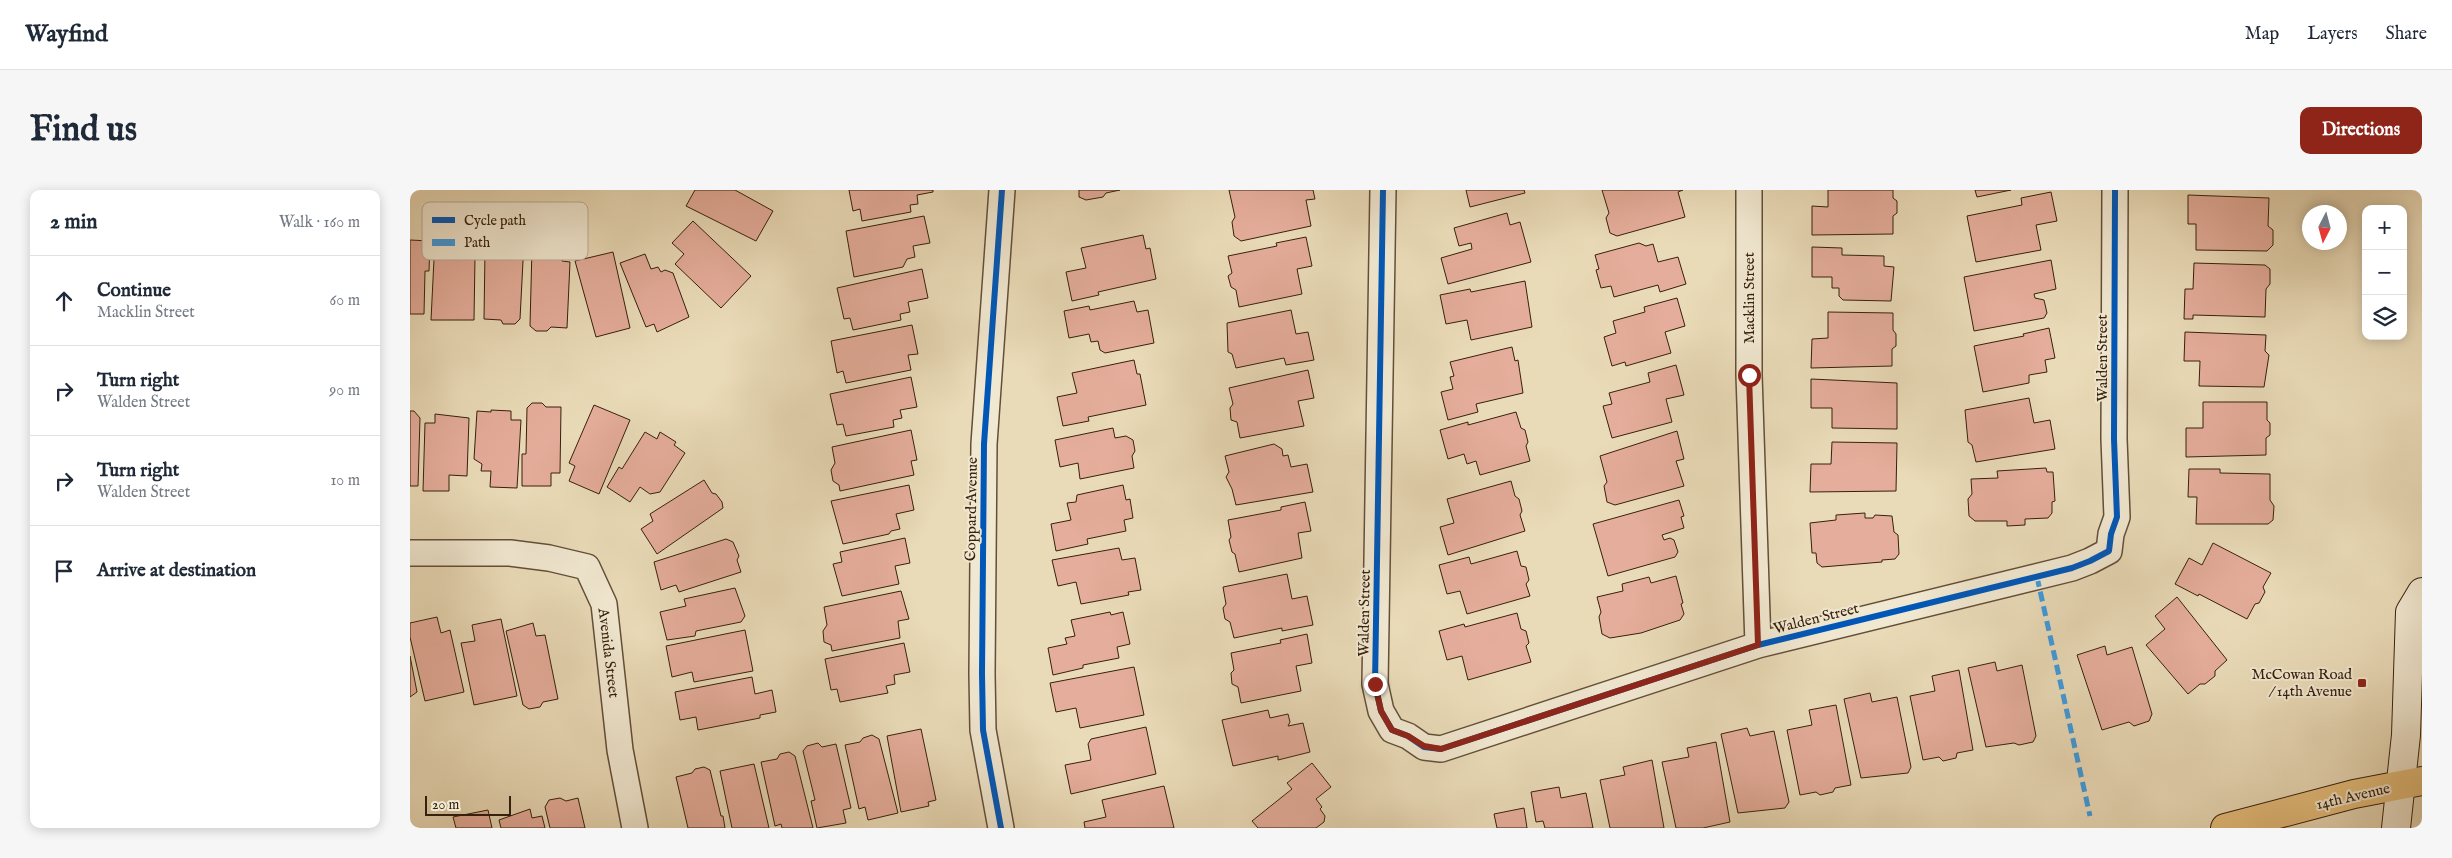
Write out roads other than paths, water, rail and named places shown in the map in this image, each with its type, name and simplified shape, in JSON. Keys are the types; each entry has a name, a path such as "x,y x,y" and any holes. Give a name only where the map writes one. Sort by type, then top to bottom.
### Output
{"main road":[{"path":"2396,828 2411,783 2406,735 2410,612 2422,592"},
{"name":"14th Avenue","path":"2226,828 2354,794 2411,783"}],"street":[{"name":"Coppard Avenue","path":"1002,190 984,444 982,674 983,730 1002,828"},
{"name":"Walden Street","path":"1383,190 1375,684 1381,711 1392,730 1408,736 1424,746 1441,749 1758,645 2072,568 2090,562 2109,551 2111,534 2117,517 2114,439 2115,190"},
{"name":"Macklin Street","path":"1749,190 1749,375 1758,645"},
{"name":"Avenida Street","path":"410,552 510,553 549,558 587,567 604,604 620,750 635,828"}],"place":[{"name":"McCowan Road / 14th Avenue","path":"2362,683"}]}
